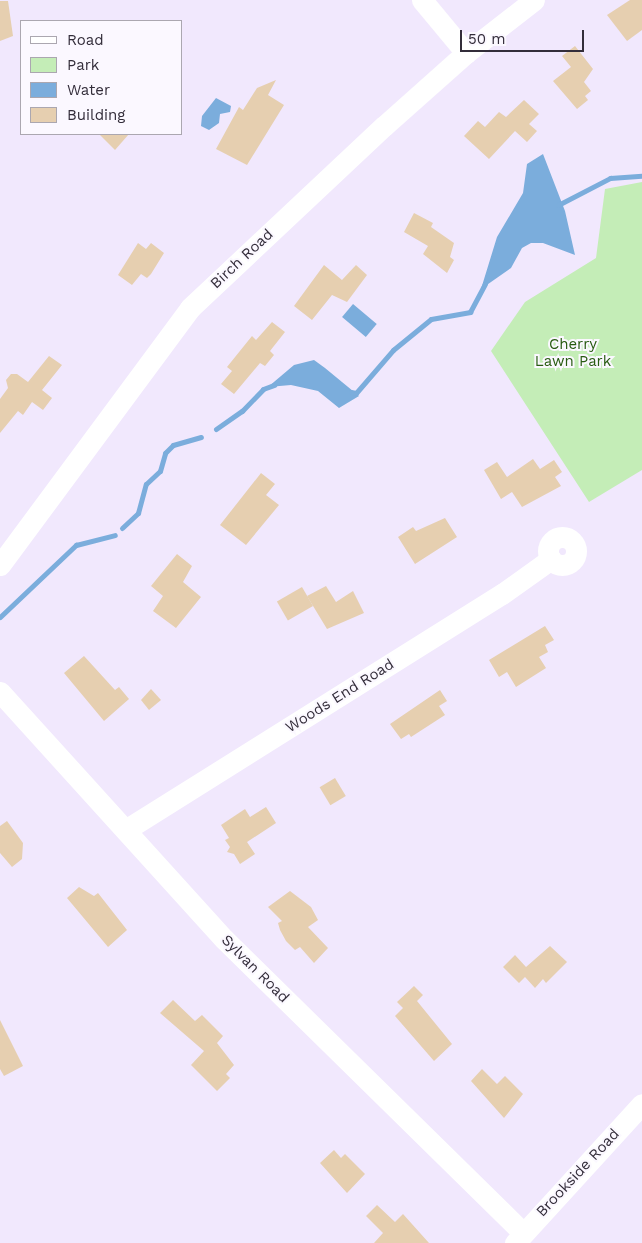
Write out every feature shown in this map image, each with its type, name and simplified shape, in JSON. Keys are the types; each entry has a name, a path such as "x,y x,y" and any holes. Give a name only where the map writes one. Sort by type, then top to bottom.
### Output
{"street":[{"path":"422,0 466,53"},
{"name":"Birch Road","path":"0,565 190,308 466,53 534,0"},
{"name":"Woods End Road","path":"127,830 509,589 551,559"},
{"name":"Sylvan Road","path":"0,692 224,939 519,1238"},
{"name":"Brookside Road","path":"519,1238 642,1104"}],"green space":[{"name":"Cherry Lawn Park","path":"642,182 642,470 589,502 491,351 525,302 596,258 605,189"}],"water":[{"path":"216,98 231,106 230,112 220,114 219,123 209,130 201,126 202,116"},
{"path":"543,154 565,211 575,255 543,243 531,243 522,248 511,268 481,289 497,237 523,193 527,164"},
{"path":"353,304 377,324 366,337 342,317"},
{"path":"314,360 359,396 339,408 318,391 291,385 268,387 294,365"}],"building":[{"path":"630,0 642,0 642,30 627,41 607,15"},
{"path":"0,1 8,1 13,36 0,41"},
{"path":"575,46 593,69 584,82 591,91 585,96 588,100 577,109 553,81 571,67 562,56"},
{"path":"276,80 268,95 284,105 247,165 216,149 239,107 243,110 257,88"},
{"path":"524,100 539,114 529,124 537,131 527,142 515,131 489,159 464,136 478,121 485,127 499,112 506,117"},
{"path":"100,135 128,135 115,150"},
{"path":"414,213 433,223 431,227 454,243 450,257 454,260 447,273 423,254 428,246 404,232"},
{"path":"138,243 146,249 151,243 164,253 147,278 141,274 132,285 118,275"},
{"path":"324,265 342,280 356,265 367,275 347,302 332,295 312,320 294,306"},
{"path":"272,322 285,332 270,351 274,355 265,366 260,363 234,394 221,384 232,371 227,367 252,336 256,340"},
{"path":"49,356 62,365 42,390 52,398 43,410 32,402 23,415 18,411 0,433 0,399 8,388 6,380 11,374 17,374 28,382"},
{"path":"533,459 540,469 554,460 562,472 555,477 561,486 522,507 512,492 501,499 484,470 497,462 507,477"},
{"path":"261,473 275,484 266,495 279,505 246,545 220,525"},
{"path":"445,518 457,537 415,564 398,537 413,527 416,531"},
{"path":"177,554 192,566 183,582 201,597 176,628 153,611 163,596 151,586"},
{"path":"326,586 336,602 353,591 364,613 327,629 307,596"},
{"path":"302,587 313,606 288,621 277,602"},
{"path":"545,626 554,640 545,645 548,652 539,657 546,668 516,687 507,672 499,677 489,660"},
{"path":"84,656 115,690 119,687 129,699 104,721 64,673"},
{"path":"151,689 161,700 149,710 141,700"},
{"path":"440,690 447,701 439,706 445,715 411,737 409,734 401,739 390,724"},
{"path":"335,778 346,796 330,805 320,787"},
{"path":"266,807 276,823 247,842 255,854 240,864 234,854 227,852 230,847 225,840 229,838 221,825 245,809 250,817"},
{"path":"7,821 23,843 22,859 12,867 0,853 0,826"},
{"path":"79,887 94,896 98,893 127,930 108,947 67,898"},
{"path":"290,891 311,907 318,920 308,927 328,948 314,963 300,947 295,950 286,941 278,923 282,921 268,907"},
{"path":"550,946 567,962 546,983 543,979 535,988 525,977 519,983 503,967 515,955 526,967"},
{"path":"414,986 423,995 417,1001 452,1044 434,1061 395,1016 403,1008 397,1002"},
{"path":"173,1000 195,1021 202,1015 223,1036 217,1043 234,1065 226,1074 230,1078 217,1091 191,1065 204,1051 160,1013"},
{"path":"0,1020 23,1066 4,1076 0,1069"},
{"path":"482,1069 497,1084 505,1076 523,1094 504,1118 471,1081"},
{"path":"334,1150 341,1158 345,1154 365,1174 347,1193 320,1163"},
{"path":"377,1205 395,1222 403,1214 429,1243 374,1243 383,1233 366,1216"}],"waterway":[{"path":"558,205 610,178 642,176"},
{"path":"351,392 356,393 393,350 431,319 470,312 485,284"},
{"path":"216,429 242,411 263,389 274,385"},
{"path":"122,528 138,513 146,484 160,471 165,453 173,445 201,437"},
{"path":"0,617 76,545 115,535"}]}
